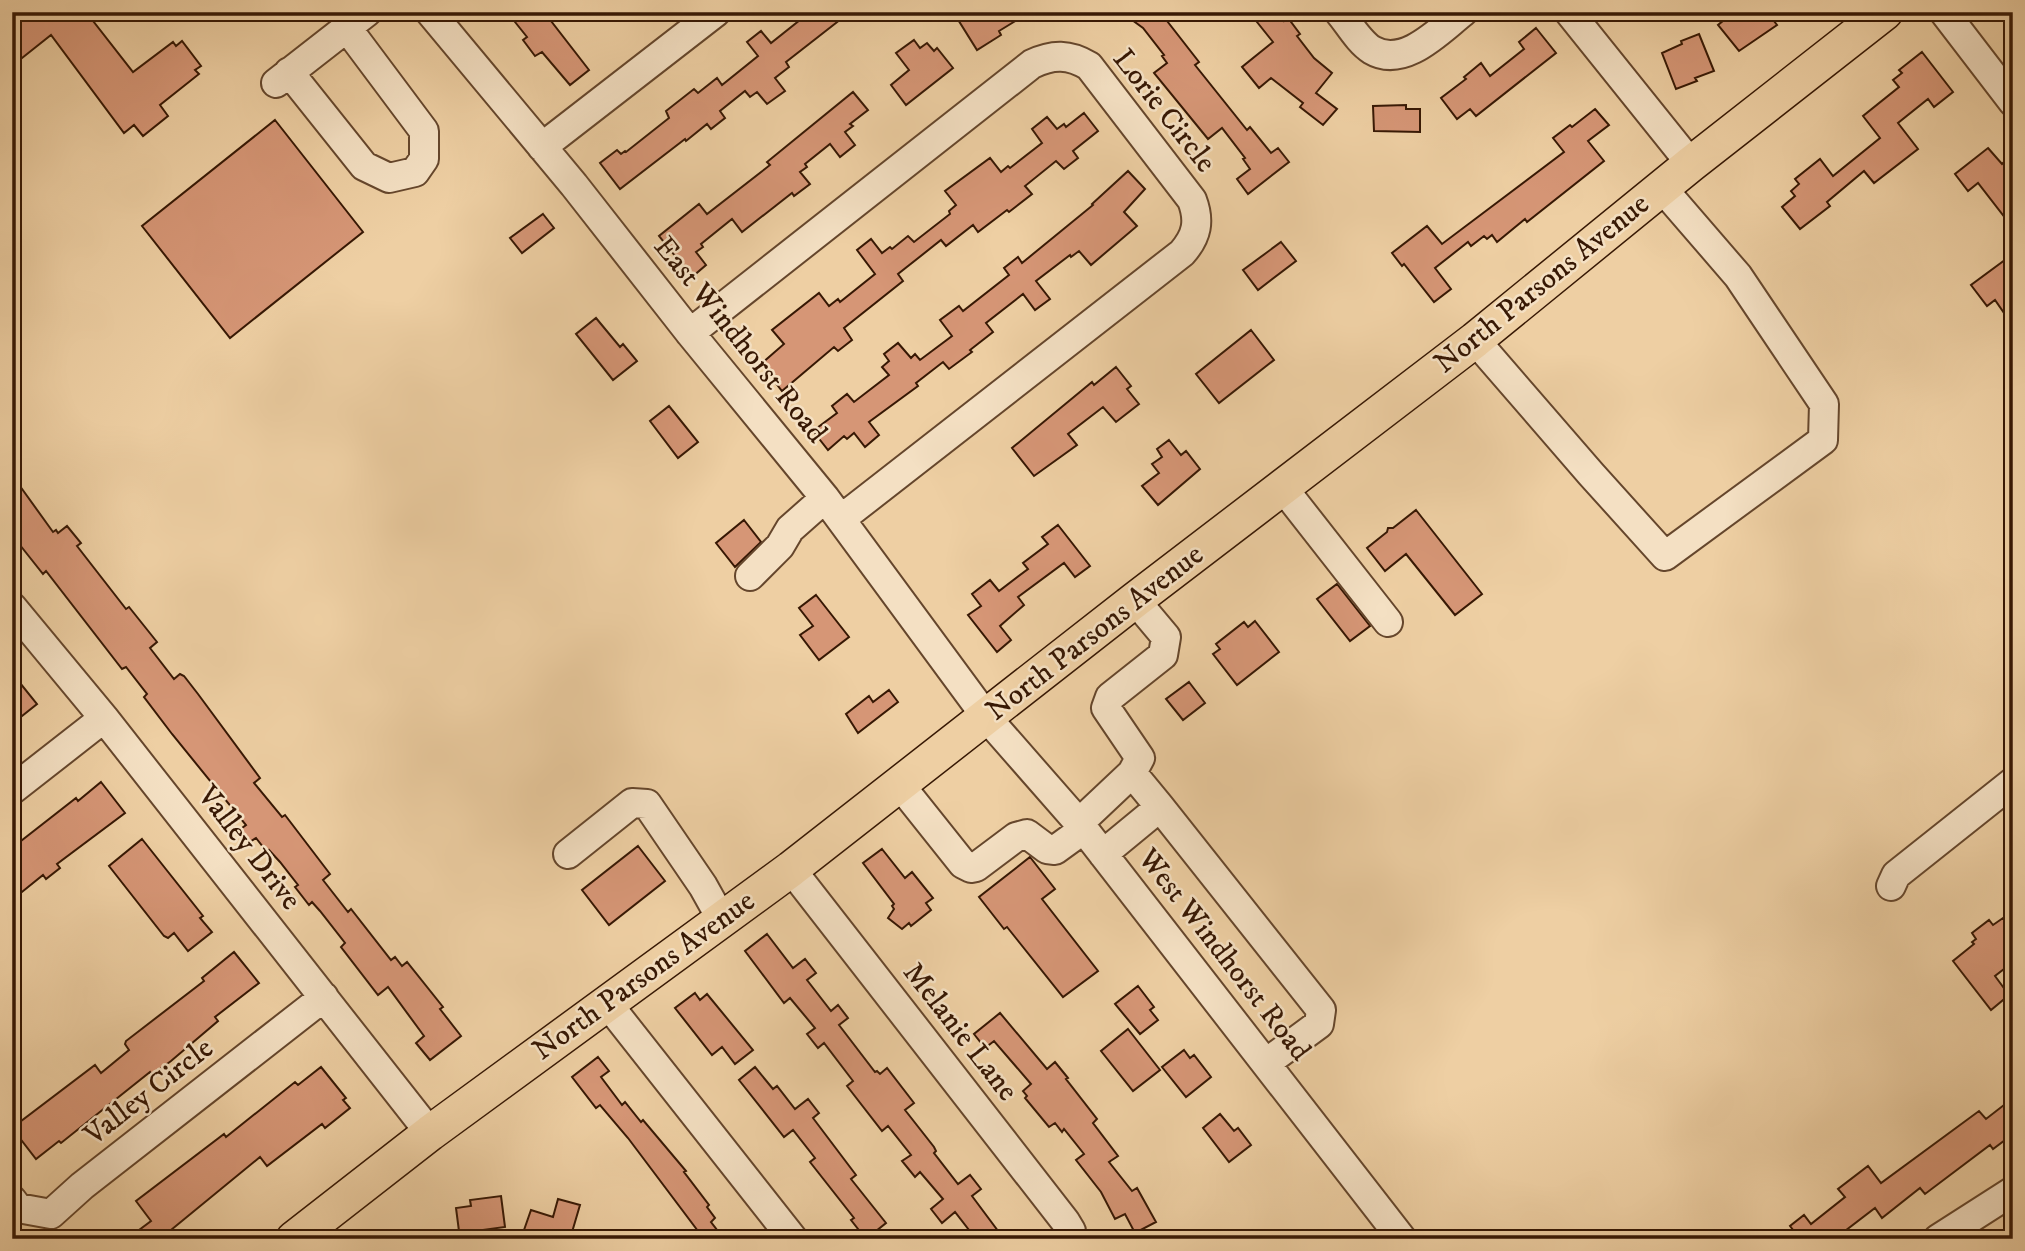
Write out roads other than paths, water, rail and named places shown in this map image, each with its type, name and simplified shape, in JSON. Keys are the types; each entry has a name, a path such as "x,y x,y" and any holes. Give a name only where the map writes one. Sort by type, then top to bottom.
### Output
{"main road":[{"name":"North Parsons Avenue","path":"294,1239 430,1133 791,869 987,718 1135,600 1475,340 1691,164 1885,12"}],"street":[{"name":"East Windhorst Road","path":"430,12 833,509 987,718"},
{"path":"542,147 716,12"},
{"path":"1339,12 1372,50 1388,55 1408,52 1463,12"},
{"path":"1569,12 1691,164"},
{"path":"1944,12 2013,103"},
{"path":"357,20 424,131 424,159 415,172 389,178 365,166 283,78 357,20"},
{"name":"Lorie Circle","path":"690,333 1032,64 1048,57 1063,56 1077,59 1089,66 1192,200 1197,213 1192,242 1182,253 833,509"},
{"path":"1475,340 1665,556 1823,440 1824,404 1738,276 1662,188"},
{"path":"1283,488 1388,622"},
{"path":"750,576 780,546 790,529 833,509"},
{"path":"900,785 963,864 971,868 1016,836 1027,834 1047,849 1055,850 1132,774 1140,758 1106,708 1110,697 1163,655 1166,637 1135,600"},
{"name":"Valley Drive","path":"12,607 104,718 430,1133"},
{"path":"12,790 104,718"},
{"name":"West Windhorst Road","path":"987,718 1082,826 1402,1239"},
{"path":"1132,774 1321,1010 1319,1024 1266,1063"},
{"path":"1891,886 1896,875 2013,782"},
{"path":"568,854 632,803 647,804 703,886 722,919"},
{"path":"1103,854 1160,807"},
{"name":"Melanie Lane","path":"791,869 1065,1221 1071,1231 1071,1239"},
{"name":"Valley Circle","path":"12,1200 18,1208 51,1214 82,1186 324,997"},
{"path":"607,1003 793,1239"},
{"path":"1938,1239 2013,1191"}]}
